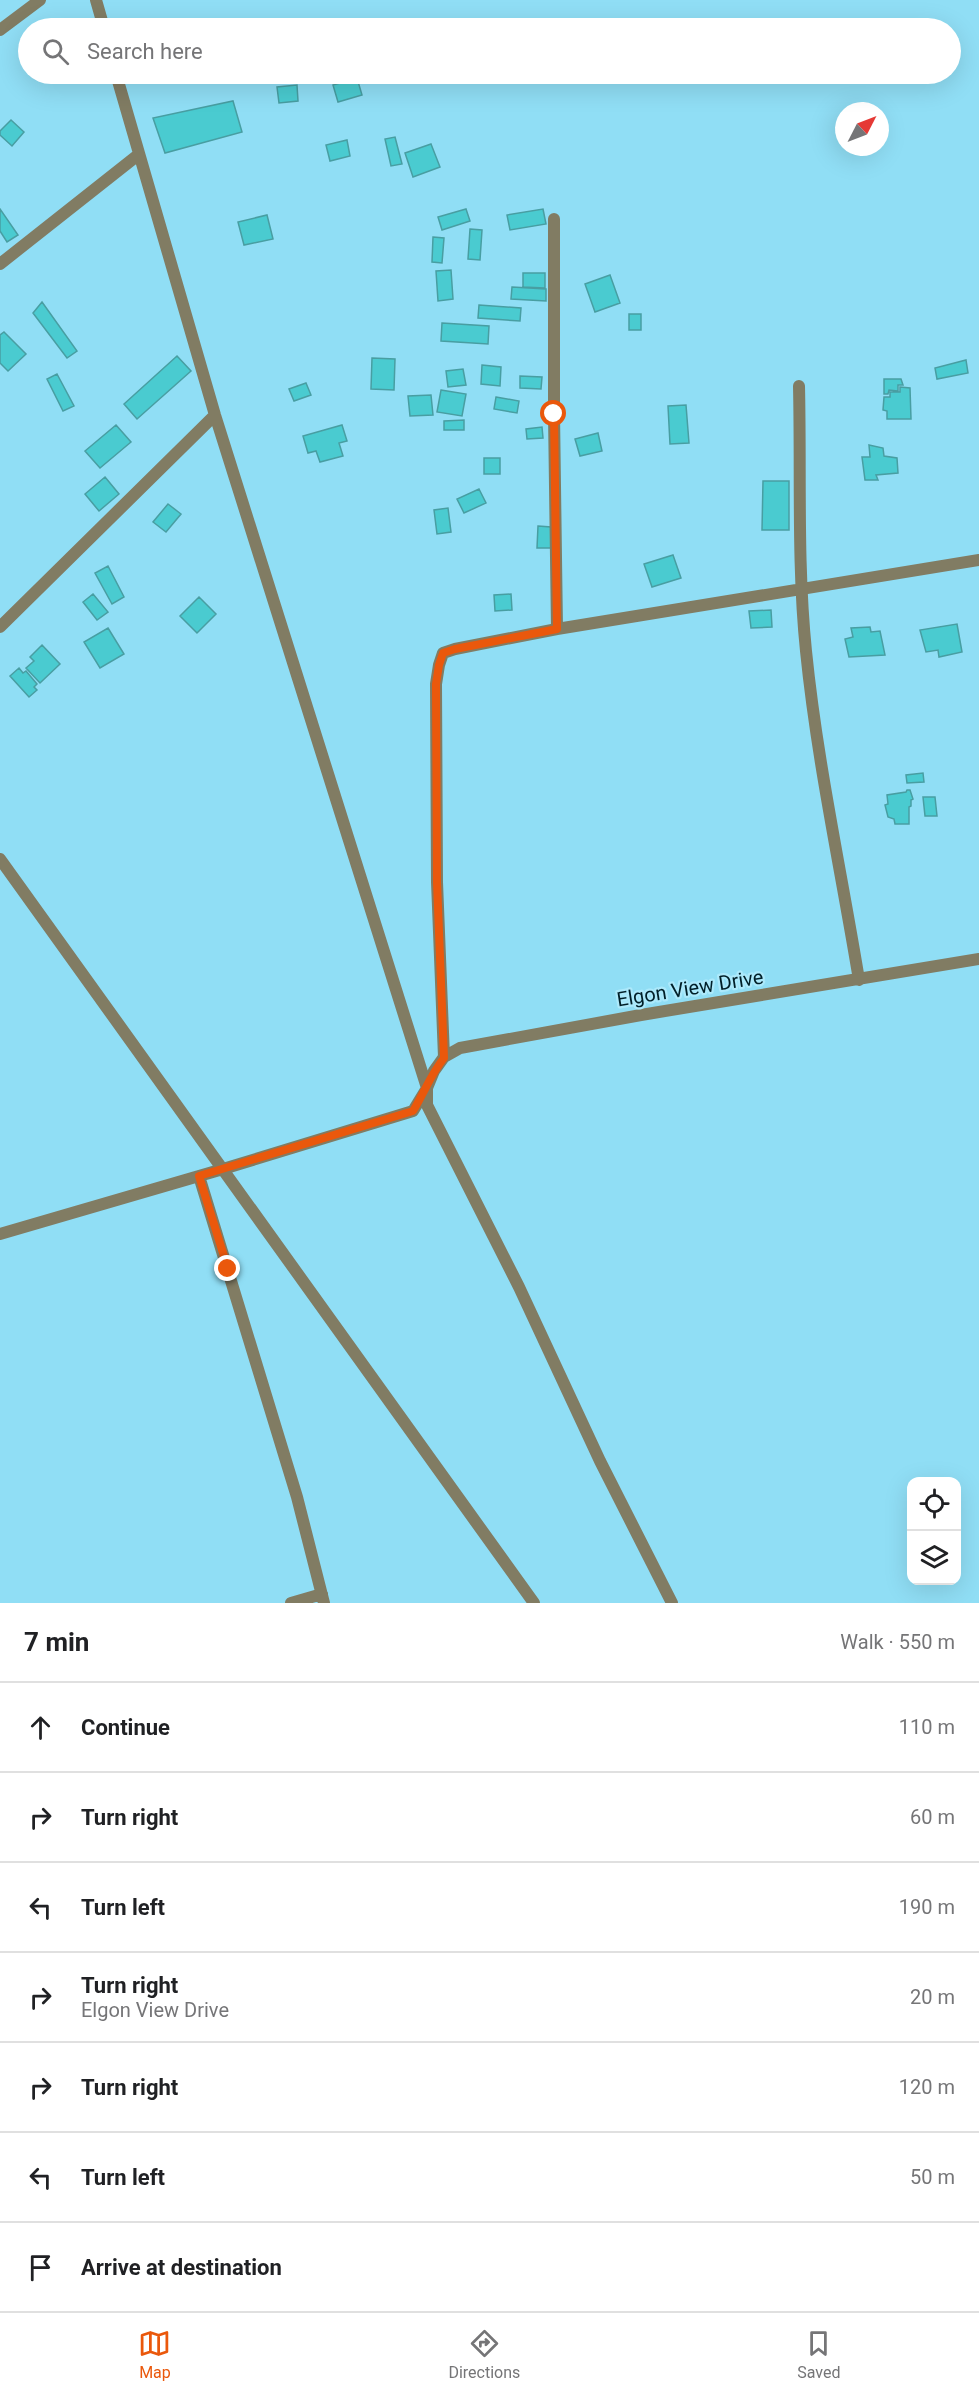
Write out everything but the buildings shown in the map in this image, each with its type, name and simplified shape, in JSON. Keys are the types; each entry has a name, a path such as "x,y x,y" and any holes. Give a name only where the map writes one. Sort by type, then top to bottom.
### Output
{"street":[{"path":"0,30 40,0"},
{"path":"96,0 101,18"},
{"path":"119,84 215,415 427,1088 427,1105 519,1287 600,1461 672,1603"},
{"path":"0,264 138,155"},
{"path":"554,219 557,629"},
{"path":"799,386 802,589 812,708 859,980"},
{"path":"0,627 215,415"},
{"path":"0,1234 413,1111 434,1071 444,1058 437,882 436,684 443,653 557,629 979,560"},
{"path":"0,859 534,1603"},
{"name":"Elgon View Drive","path":"444,1058 460,1048 641,1015 979,959"},
{"path":"199,1176 297,1497 323,1599 291,1603"}],"route":[{"path":"228,1269 199,1176 413,1111 434,1071 444,1058 437,882 436,684 439,665 443,653 455,649 557,629 554,414"}]}
